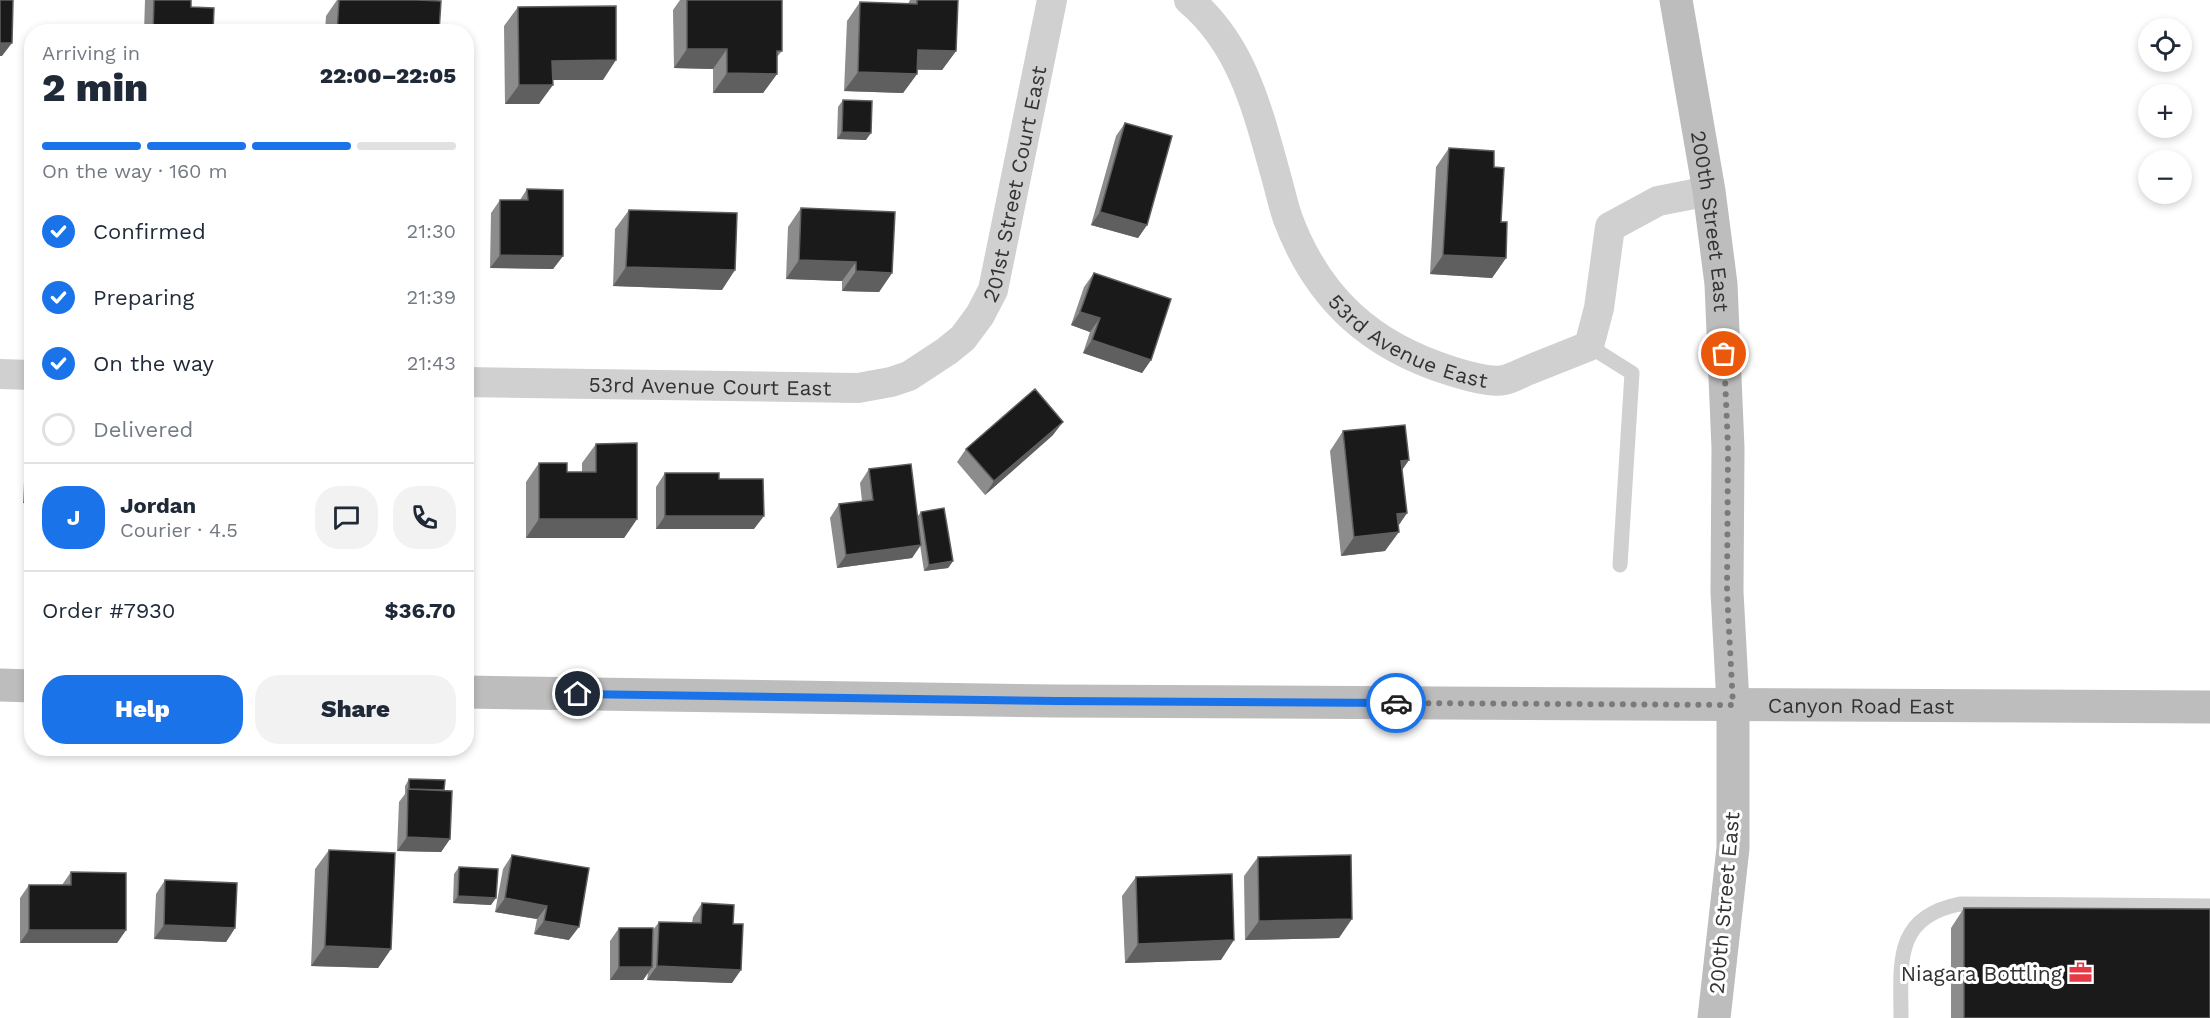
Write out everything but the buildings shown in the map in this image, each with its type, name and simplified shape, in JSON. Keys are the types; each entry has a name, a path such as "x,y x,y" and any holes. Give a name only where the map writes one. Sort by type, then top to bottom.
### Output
{"main road":[{"name":"200th Street East","path":"1676,0 1709,191 1721,284 1728,448 1727,592 1733,705 1733,848 1714,1018"},
{"path":"0,685 24,686"},
{"name":"Canyon Road East","path":"474,692 1056,701 2210,707"}],"street":[{"name":"201st Street Court East","path":"947,351 963,338 980,315 993,290 1052,0"},
{"name":"53rd Avenue East","path":"1189,0 1232,49 1256,102 1288,219 1308,260 1323,285 1341,308 1394,348 1424,362 1469,376 1502,380 1588,346"},
{"path":"1588,346 1599,308 1610,227 1658,201 1709,191"},
{"name":"53rd Avenue Court East","path":"474,382 858,388 909,376 947,351"},
{"path":"0,374 24,375"}],"lane":[{"path":"1588,346 1632,373 1620,565"},
{"path":"1901,1018 1901,971 1908,938 1920,920 1940,908 1960,904 2210,906"}],"way so far":[{"path":"1396,703 1733,705 1727,592 1728,448 1724,354"}],"place":[{"name":"Niagara Bottling","path":"2080,973"}],"route":[{"path":"578,694 1396,703"}]}
